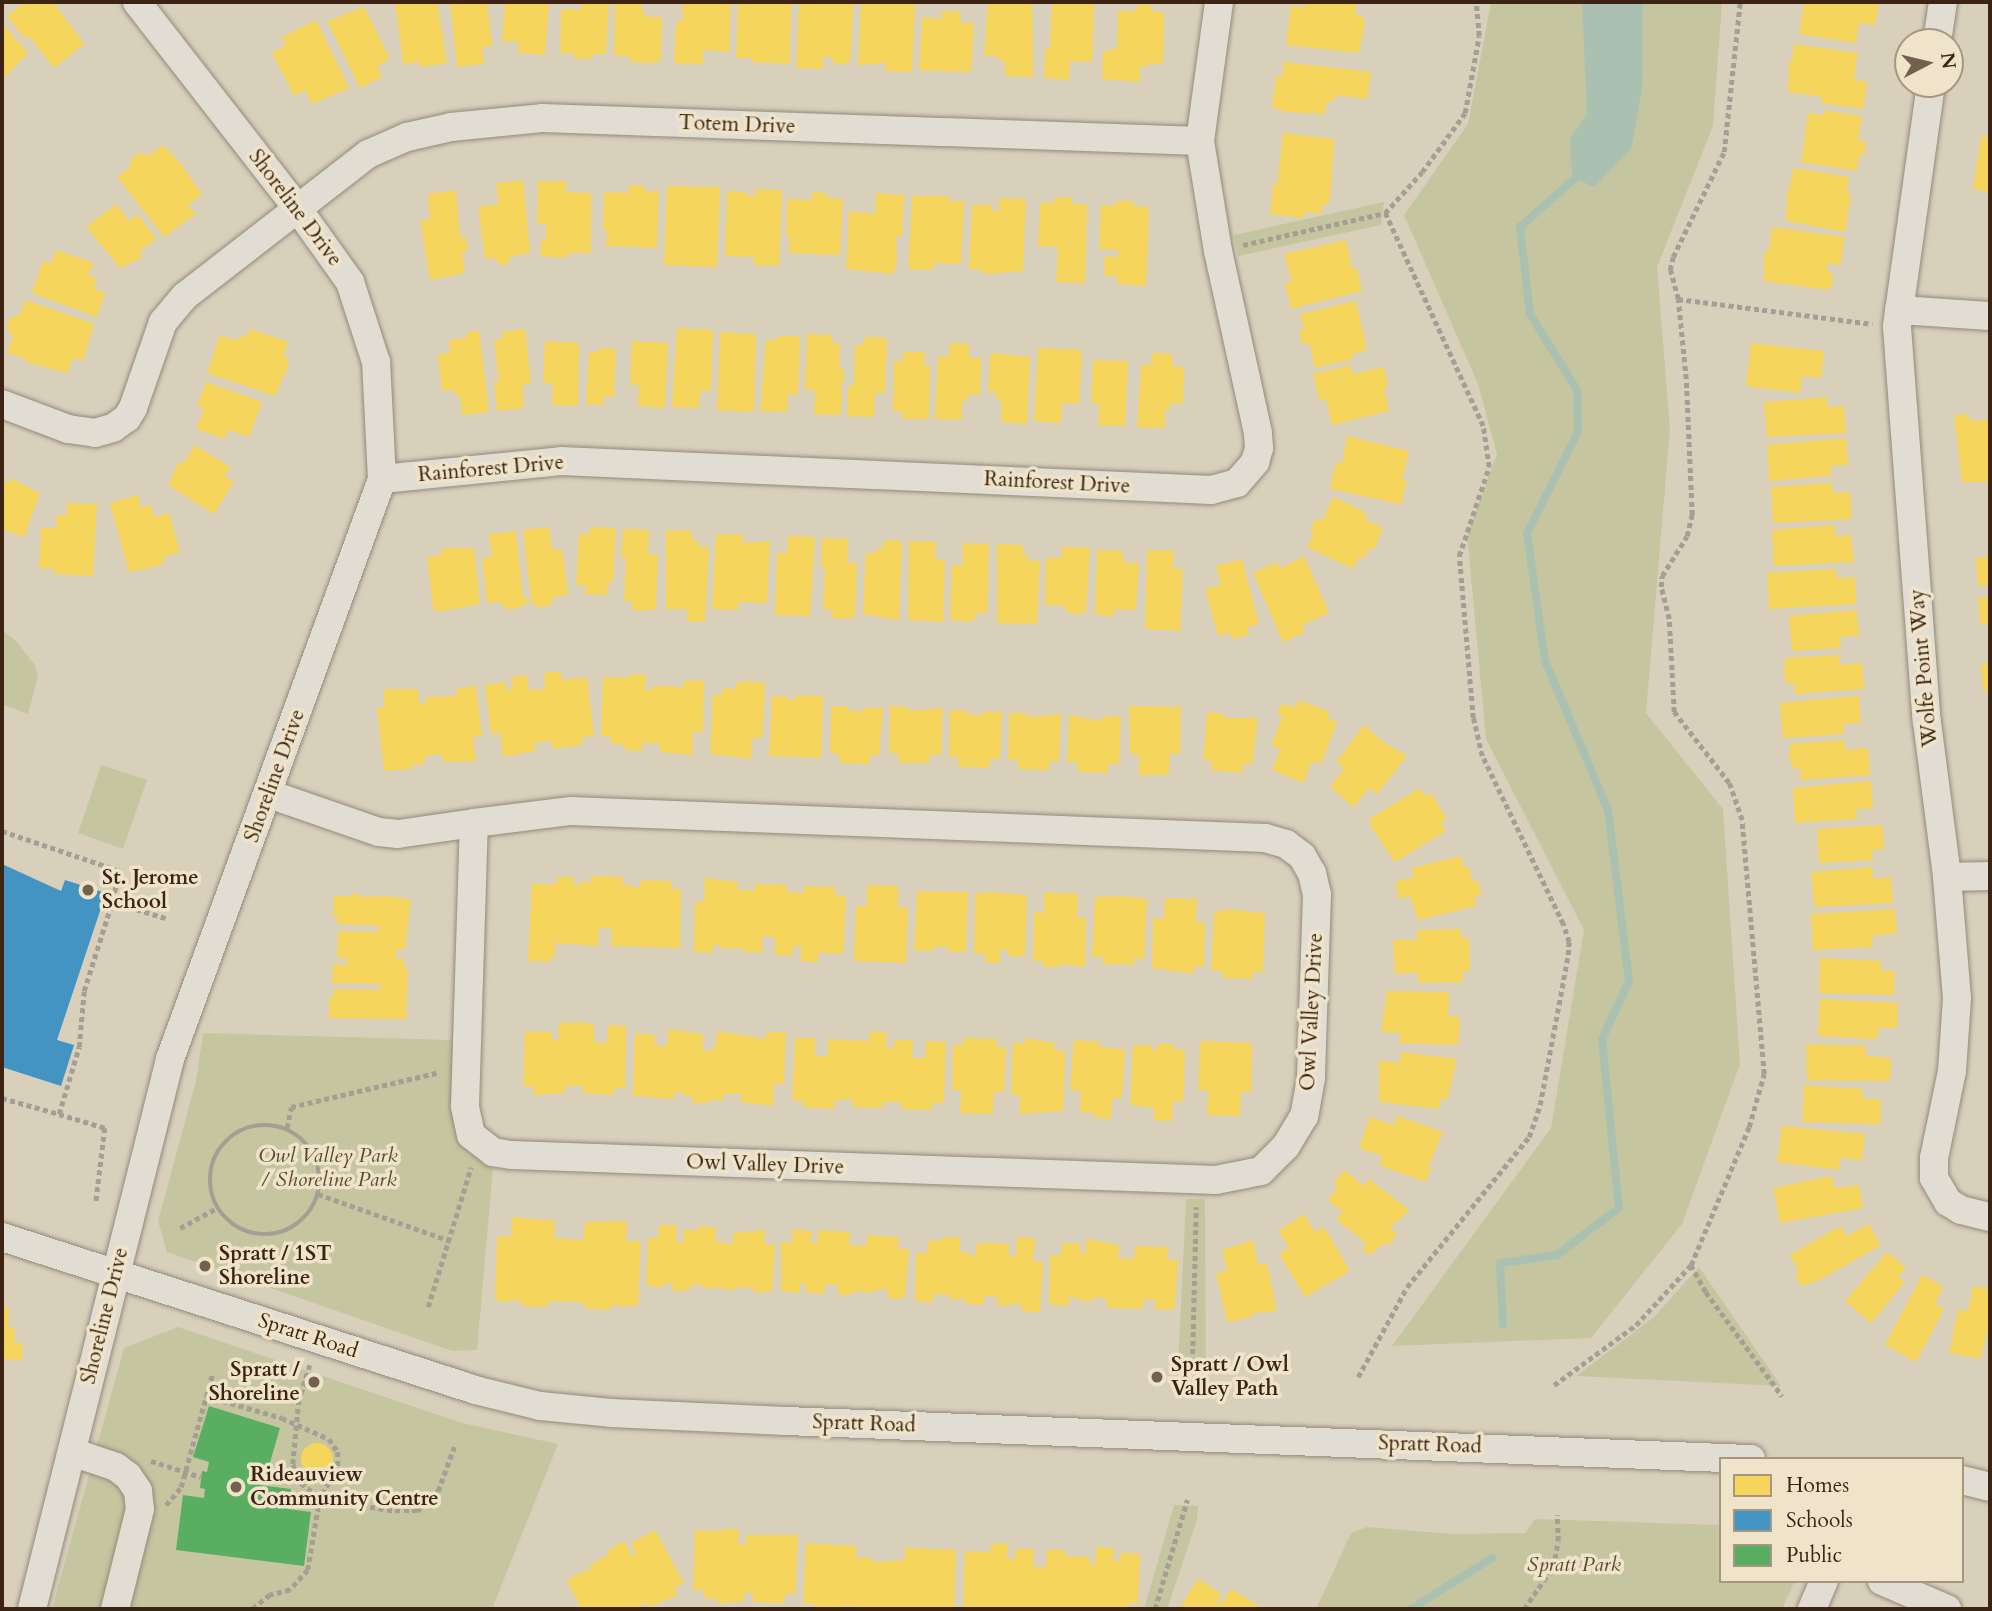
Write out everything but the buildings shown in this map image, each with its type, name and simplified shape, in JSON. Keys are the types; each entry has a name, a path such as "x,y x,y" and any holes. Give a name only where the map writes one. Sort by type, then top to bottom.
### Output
{"street":[{"name":"Shoreline Drive","path":"32,1609 170,1059 382,479 376,362 349,282 298,209 137,2"},
{"name":"Rainforest Drive","path":"382,479 561,461 1224,488 1246,475 1259,448 1218,251 1200,141 1219,2"},
{"path":"1939,28 1942,2"},
{"name":"Wolfe Point Way","path":"1929,98 1898,319 1927,722 1947,877 1957,998 1952,1071 1934,1158 1934,1178 1948,1202 1961,1210 1990,1217"},
{"name":"Totem Drive","path":"2,404 68,429 96,433 113,428 127,418 133,408 163,322 174,307 368,154 407,137 496,121 542,118 1200,141"},
{"path":"1898,319 1990,316"},
{"name":"Owl Valley Drive","path":"269,794 379,832 417,832 571,811 1265,838 1286,845 1302,856 1312,873 1317,894 1311,1078 1304,1115 1286,1146 1261,1171 1197,1181 511,1155 493,1152 478,1143"},
{"path":"474,823 465,1066 466,1121 471,1135 478,1143"},
{"path":"1947,877 1990,876"},
{"name":"Spratt Road","path":"2,1237 490,1394 540,1406 585,1411 1719,1458"},
{"path":"72,1452 116,1467 128,1476 138,1492 140,1509 115,1609"},
{"path":"1964,1480 1990,1487"},
{"path":"1812,1609 1823,1583"},
{"path":"1898,1584 1947,1609"}],"path":[{"path":"1218,251 1385,213 1422,173 1465,113 1479,36 1476,2"},
{"path":"1554,1385 1636,1325 1691,1265 1749,1127 1764,1074 1742,820 1728,783 1674,712 1669,619 1662,576 1687,536 1692,515 1686,379 1678,299 1670,270 1673,257 1724,152 1740,2"},
{"path":"1358,1377 1407,1287 1529,1137 1540,1105 1569,942 1558,913 1482,755 1475,728 1459,556 1489,467 1483,426 1385,213"},
{"path":"1678,299 1898,319"},
{"path":"2,831 120,871 84,991 79,1047 59,1114"},
{"path":"111,902 169,919"},
{"path":"287,1128 291,1107 465,1066"},
{"path":"2,1098 105,1128 96,1202"},
{"path":"268,1124 287,1128 310,1146 318,1164 321,1183 318,1194 305,1219 289,1231 268,1236 248,1233 231,1224 217,1208 209,1188 210,1168 218,1150 231,1135 249,1126 268,1124"},
{"path":"428,1307 451,1241 478,1143"},
{"path":"1192,1371 1197,1181"},
{"path":"318,1194 451,1241"},
{"path":"180,1228 217,1208"},
{"path":"1691,1265 1706,1292 1782,1396"},
{"path":"317,1339 299,1400 293,1465 301,1483 320,1499 395,1511 417,1511 438,1491 454,1447"},
{"path":"159,1512 181,1487 214,1372"},
{"path":"206,1396 297,1425 328,1440 338,1452 338,1468 320,1499 308,1570 290,1590 270,1595 253,1609"},
{"path":"147,1460 201,1477"},
{"path":"290,1497 302,1498 312,1492"},
{"path":"1155,1609 1187,1500"},
{"path":"1524,1609 1553,1567 1558,1541 1556,1515"}],"green space":[{"path":"1491,2 1722,2 1713,126 1657,267 1670,429 1646,713 1723,809 1740,1064 1682,1224 1591,1338 1392,1346 1551,1128 1584,930 1486,739 1467,534 1497,454 1478,384 1404,215 1468,124"},
{"path":"1384,202 1381,225 1238,256 1234,235"},
{"path":"2,630 16,641 35,665 38,677 28,714 2,704"},
{"path":"101,765 147,780 123,849 78,833"},
{"name":"Owl Valley Park / Shoreline Park","path":"203,1033 453,1040 453,1112 458,1140 467,1151 493,1168 477,1350 452,1351 167,1252 158,1221 196,1081"},
{"path":"1186,1199 1205,1199 1206,1369 1178,1367"},
{"path":"1699,1267 1781,1386 1576,1376 1654,1317"},
{"path":"178,1327 462,1423 558,1444 492,1609 52,1609 124,1348"},
{"path":"1174,1505 1198,1506 1197,1520 1167,1609 1144,1609"},
{"name":"Spratt Park","path":"1535,1519 1719,1525 1719,1583 1794,1583 1782,1609 1316,1609 1351,1533 1367,1527 1453,1534 1525,1533"}],"shaded area":[{"path":"1582,2 1643,2 1642,90 1631,149 1594,187 1572,177 1570,139 1587,114"}],"waterway":[{"path":"1503,1325 1500,1263 1557,1255 1619,1208 1602,1039 1629,981 1608,810 1545,661 1527,533 1578,431 1577,390 1530,314 1520,227 1582,172"},
{"path":"1411,1609 1492,1558"}],"place":[{"name":"St. Jerome School","path":"88,890"},
{"name":"Spratt / 1ST Shoreline","path":"205,1266"},
{"name":"Spratt / Owl Valley Path","path":"1157,1377"},
{"name":"Spratt / Shoreline","path":"314,1382"},
{"name":"Rideauview Community Centre","path":"236,1487"}]}
